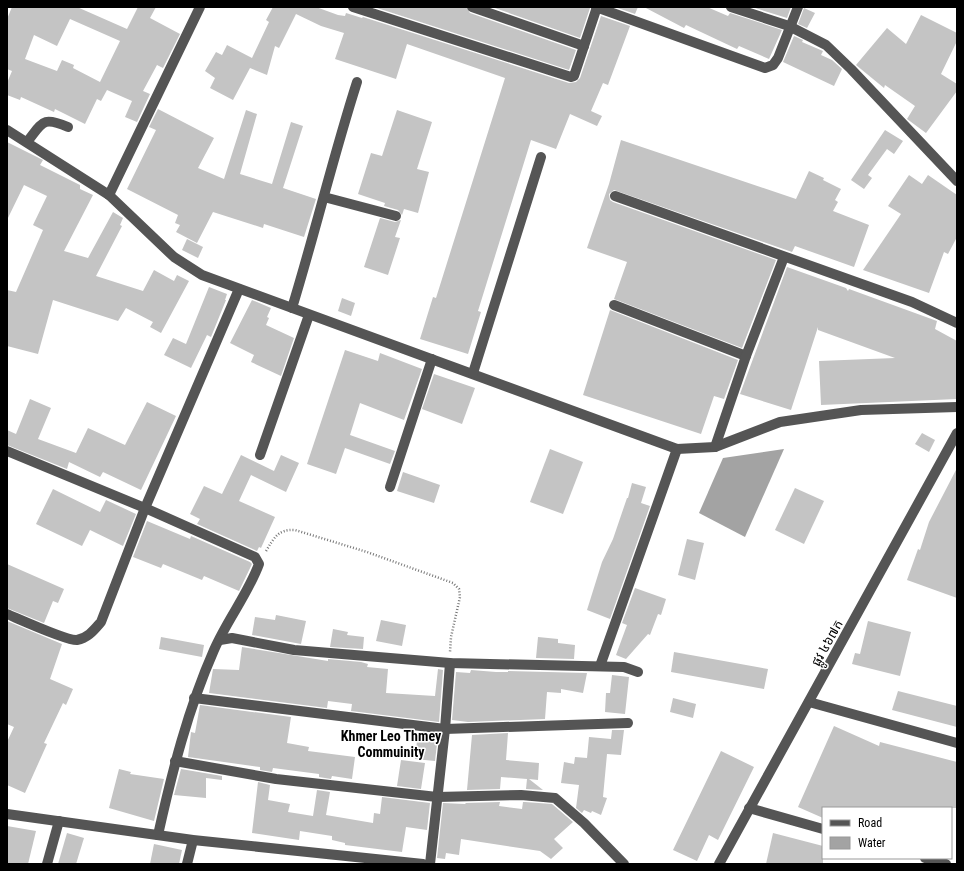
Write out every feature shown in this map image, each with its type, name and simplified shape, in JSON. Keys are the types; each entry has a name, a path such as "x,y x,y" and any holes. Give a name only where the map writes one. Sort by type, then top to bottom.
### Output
{"street":[{"path":"109,196 200,7"},
{"path":"353,7 381,12 571,77 574,76 597,7 765,68 773,65 778,58 789,26 798,7"},
{"path":"472,7 584,46"},
{"path":"731,7 789,26 826,45 851,69 957,182"},
{"path":"292,308 310,252 343,125 357,82"},
{"path":"27,142 46,121 52,120 68,127"},
{"path":"7,130 109,196 174,257 202,276 473,373 677,449 715,447 780,422 861,410 957,407"},
{"path":"473,373 541,157"},
{"path":"614,196 912,302 957,323"},
{"path":"324,197 396,216"},
{"path":"715,447 746,356 784,257"},
{"path":"7,614 48,632 76,640 91,634 101,622 145,508 239,289"},
{"path":"614,305 746,356"},
{"path":"260,455 309,315"},
{"path":"390,487 432,359"},
{"name":"ផ្លូវ ៤៦៧ក","path":"719,864 957,433"},
{"path":"600,666 677,449"},
{"path":"7,451 145,508 255,557 259,564 220,640 194,698 175,761 158,835"},
{"path":"220,640 232,638 294,650 450,663 624,667 638,672"},
{"path":"430,864 445,728 450,663"},
{"path":"194,698 445,728 628,723"},
{"path":"809,702 957,743"},
{"path":"175,761 276,779 437,797 521,795 555,798 584,823 624,864"},
{"path":"749,808 822,829"},
{"path":"7,814 193,840 423,864"},
{"path":"47,864 59,821"},
{"path":"187,864 193,840"},
{"path":"928,859 946,864"}],"path":[{"path":"259,564 277,533 286,529 295,530 367,552 453,583 459,589 460,597 451,637 450,663"}],"water":[{"path":"784,449 745,537 699,513 723,458"}],"building":[{"path":"12,7 77,7 127,29 138,7 156,7 150,18 180,34 163,68 157,65 143,91 150,94 137,122 125,117 132,101 107,90 101,101 97,99 85,124 55,109 54,112 21,97 20,100 7,95 7,83 12,71 7,69 7,19","holes":["70,19 120,41 100,82 73,68 74,65 62,60 57,71 25,59 34,35 57,46"]},
{"path":"273,7 316,7 338,15 345,16 346,13 362,18 363,17 569,83 576,82 580,78 601,16 630,26 608,85 603,83 591,111 602,116 597,126 570,114 556,149 531,140 478,311 481,312 468,354 420,339 433,297 436,298 505,78 407,44 396,79 335,59 344,33 321,26 296,14 279,48 275,46 267,75 250,68 233,100 210,88 215,78 205,71 216,52 222,55 227,45 252,58 269,22 266,20"},
{"path":"374,7 466,7 470,13 576,50 569,70"},
{"path":"492,7 590,7 590,8 580,38"},
{"path":"615,7 638,7 635,14"},
{"path":"644,7 707,7 728,16 730,13 782,30 769,59 739,46 737,49 686,25 684,28"},
{"path":"752,7 791,7 787,18"},
{"path":"804,8 815,13 807,28 798,24"},
{"path":"921,15 957,33 957,41 941,74 957,84 957,91 926,133 907,119 915,106 885,85 884,88 856,65 887,28 906,44"},
{"path":"794,36 803,40 802,42 823,51 821,55 832,60 842,69 834,86 783,62"},
{"path":"158,109 214,138 198,168 224,179 246,110 257,114 240,174 272,184 291,122 303,126 283,188 316,199 304,237 264,224 263,228 213,212 197,243 176,232 180,225 175,223 178,215 127,189 156,130 149,127"},
{"path":"397,110 432,122 417,169 429,172 418,213 404,209 402,215 398,210 384,206 385,203 358,194 371,153 382,156"},
{"path":"885,130 903,141 894,154 887,149 868,175 872,178 864,189 851,180"},
{"path":"621,140 796,199 809,171 824,178 823,180 841,189 835,200 838,202 833,211 869,225 854,267 795,246 792,252 614,190 609,194 610,200 613,202 776,260 742,348 614,299 627,262 587,248 609,184"},
{"path":"7,142 43,160 40,165 80,185 80,189 93,195 64,251 88,258 113,212 123,218 120,225 122,226 96,276 143,291 154,270 174,281 177,275 189,281 161,333 150,327 153,322 126,308 118,321 53,300 38,354 7,346 7,290 16,292 43,230 33,225 47,196 24,185 7,220"},
{"path":"909,175 922,184 928,175 957,195 957,237 948,254 944,252 929,293 863,270 901,214 888,206"},
{"path":"380,218 395,222 401,220 395,237 400,238 388,275 364,267"},
{"path":"187,239 203,247 198,258 182,250"},
{"path":"787,267 846,288 848,291 849,289 937,321 935,329 957,341 957,399 821,405 819,361 895,358 818,330 818,327 791,410 740,394"},
{"path":"209,287 227,294 226,300 211,337 207,335 191,368 164,355 173,338 186,344"},
{"path":"342,298 355,303 351,316 338,311"},
{"path":"252,300 271,308 267,317 269,318 266,325 294,338 281,376 251,362 254,355 230,343"},
{"path":"610,310 738,360 724,399 714,396 701,434 583,395"},
{"path":"345,350 378,361 380,353 422,369 404,420 360,403 350,435 395,451 390,464 345,448 336,474 307,464"},
{"path":"434,374 475,388 462,424 422,409"},
{"path":"30,399 51,408 38,439 76,453 88,428 125,445 147,402 176,416 141,490 103,472 100,477 69,462 67,469 7,445 7,430 16,434"},
{"path":"922,433 935,440 929,452 915,444"},
{"path":"550,449 583,462 563,514 530,502"},
{"path":"241,455 274,471 281,455 299,463 286,492 251,475 239,501 275,517 261,548 259,547 257,551 197,524 200,519 190,514 204,486 222,494"},
{"path":"957,468 957,598 907,580 918,549 920,550 929,522"},
{"path":"403,472 440,485 434,503 397,491"},
{"path":"632,483 646,487 641,503 650,506 610,619 587,610 602,562 613,539"},
{"path":"795,488 824,501 804,544 775,530"},
{"path":"53,489 100,512 106,500 136,514 123,546 90,530 82,546 36,524"},
{"path":"147,521 190,539 191,536 250,562 252,564 239,591 204,576 202,580 163,564 161,568 133,557"},
{"path":"687,539 704,543 695,580 678,575"},
{"path":"7,564 64,589 58,603 53,601 44,623 7,608"},
{"path":"635,588 666,599 661,615 658,614 650,635 648,634 626,659 616,655 627,625 622,623"},
{"path":"276,615 306,621 301,644 252,635 255,617 275,620"},
{"path":"381,620 406,625 402,646 376,641"},
{"path":"7,621 62,644 50,679 73,689 66,705 63,703 44,743 47,744 25,793 7,785 7,742 14,727 7,724"},
{"path":"868,621 911,632 900,676 852,664 855,653 860,654"},
{"path":"333,629 348,632 347,635 364,637 363,649 330,647"},
{"path":"161,637 204,645 202,657 159,649"},
{"path":"538,637 558,639 558,643 575,645 574,659 536,658"},
{"path":"242,647 328,661 328,659 361,662 368,664 367,667 388,669 386,693 435,696 438,669 443,670 439,722 351,711 352,704 328,701 327,708 209,693 213,669 239,670"},
{"path":"674,652 768,669 764,689 671,672"},
{"path":"471,670 496,672 587,673 583,693 561,689 561,693 547,692 545,719 468,722 452,720 456,672 470,673"},
{"path":"612,675 629,677 625,714 605,712 606,693 610,693"},
{"path":"898,691 957,706 957,727 892,710"},
{"path":"673,698 696,704 693,718 670,712"},
{"path":"200,705 291,717 287,743 309,747 308,751 355,757 352,779 332,776 331,779 319,777 319,774 273,768 272,772 260,770 260,767 188,757 191,732 195,733"},
{"path":"834,726 879,746 880,742 957,762 957,808 822,807 822,818 798,807"},
{"path":"612,730 624,730 621,755 607,754 603,797 607,798 601,815 592,811 591,813 584,810 582,813 576,808 579,785 561,783 564,762 574,764 575,757 587,758 589,737 611,739"},
{"path":"418,732 438,735 435,761 415,759"},
{"path":"508,733 506,760 539,763 538,780 529,779 543,790 526,789 527,779 501,777 500,789 467,790 472,735"},
{"path":"721,751 754,767 718,840 709,835 697,861 673,850"},
{"path":"401,760 425,763 421,789 397,786"},
{"path":"119,769 131,772 130,774 164,779 154,821 109,808"},
{"path":"181,769 222,776 222,780 206,778 206,798 174,795"},
{"path":"258,782 270,785 268,800 290,804 288,812 313,816 317,790 330,792 326,815 373,823 374,813 380,814 382,797 430,803 427,830 406,827 402,852 345,845 345,843 332,840 332,836 300,831 299,840 252,833"},
{"path":"500,802 499,806 522,809 523,802 552,804 573,822 554,839 563,848 551,859 540,851 461,839 459,855 446,853 445,859 437,858 443,803 465,804"},
{"path":"7,826 36,831 28,864 7,864"},
{"path":"67,833 84,838 76,864 58,864"},
{"path":"773,833 822,846 823,864 766,864"},
{"path":"154,844 182,850 179,864 150,864"}],"district":[{"name":"Khmer Leo Thmey Commuinity","path":"391,744"}]}
